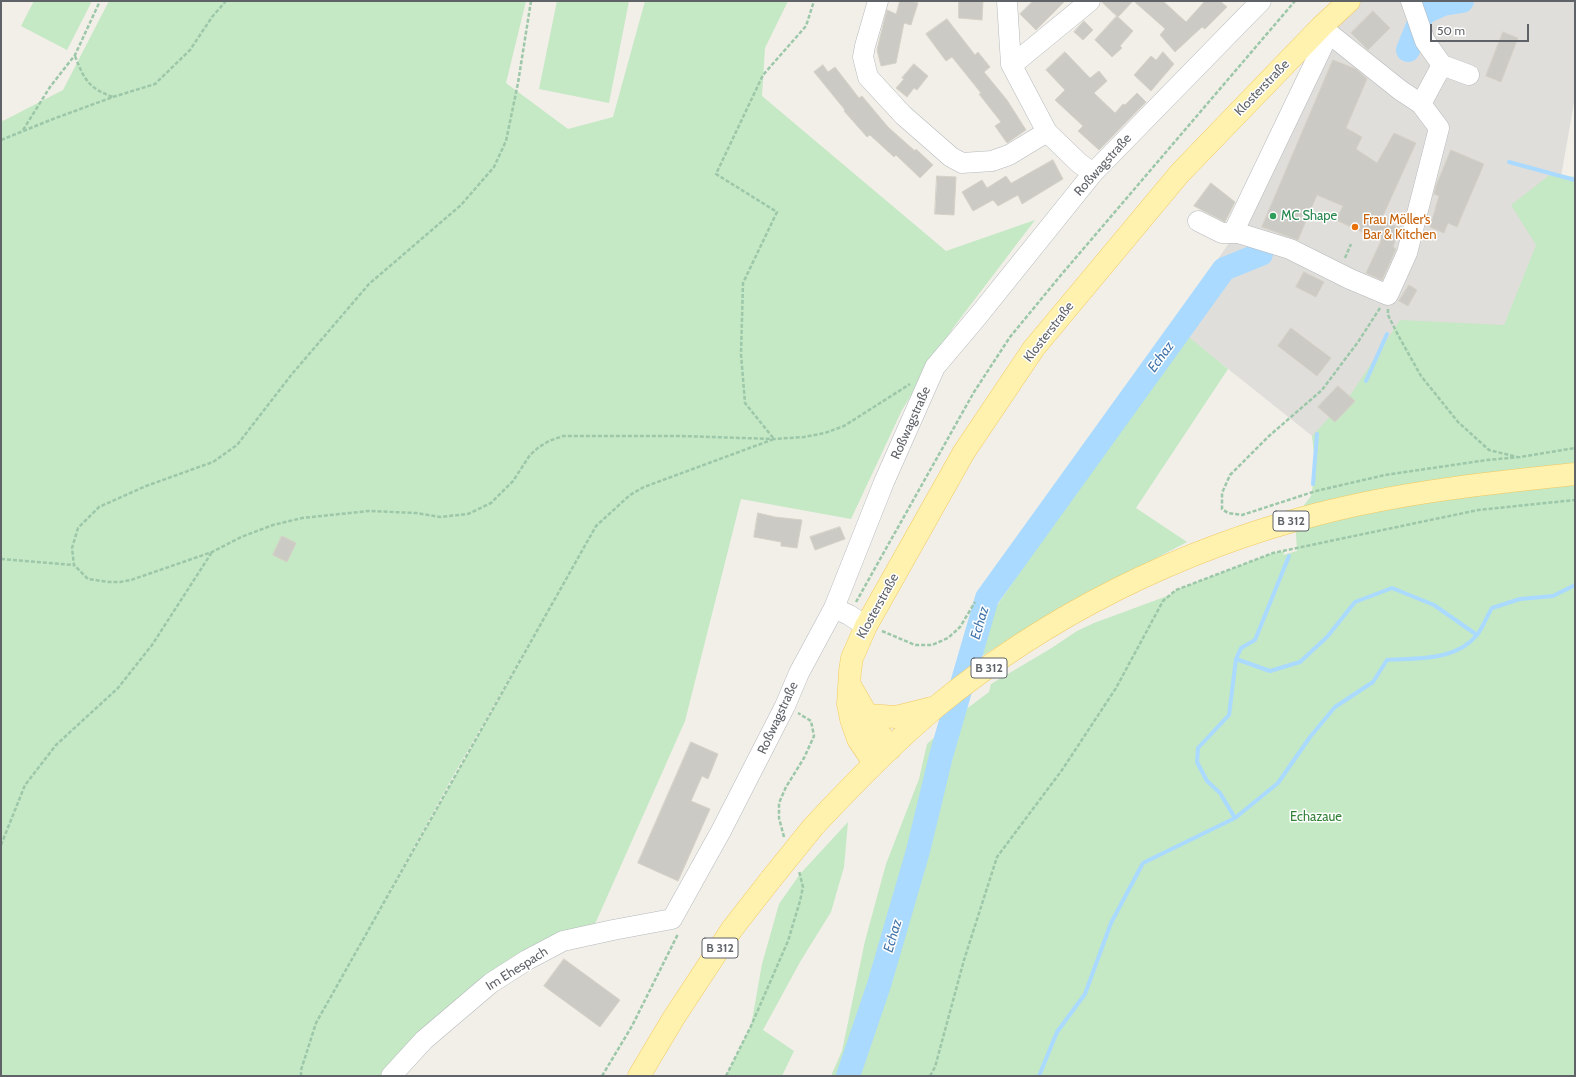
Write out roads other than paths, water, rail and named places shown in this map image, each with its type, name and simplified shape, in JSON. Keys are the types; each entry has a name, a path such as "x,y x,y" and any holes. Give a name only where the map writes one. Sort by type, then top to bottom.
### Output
{"main road":[{"name":"Klosterstraße","path":"874,763 865,751 854,731 848,704 852,658 850,616 1034,348 1180,173 1325,30 1350,1"},
{"name":"B 312","path":"639,1076 673,1019 732,929 813,827 874,763 943,702 1029,640 1089,604 1150,573 1199,552 1259,531 1320,514 1401,496 1461,487 1575,474"},
{"path":"850,685 867,715 890,749"},
{"path":"867,715 896,717 908,715 943,702"}],"street":[{"path":"878,1 865,46 864,57 868,77 903,115 951,157 962,163 992,161 1009,155 1047,132"},
{"path":"1006,1 1011,64 1047,132 1079,163 1093,173"},
{"path":"1011,64 1017,61 1090,1"},
{"name":"Roßwagstraße","path":"672,919 725,824 785,706 799,673 850,616 884,482 935,367 993,298 1093,173 1261,1"},
{"path":"1413,6 1425,41 1442,64 1470,75"},
{"path":"1198,221 1222,233 1233,233 1238,233 1295,252 1331,266 1388,294 1407,253 1439,128 1421,104 1400,90 1325,30 1233,233"},
{"path":"1421,104 1442,64"},
{"name":"Im Ehespach","path":"392,1076 430,1035 491,983 527,960 563,942 613,930 672,919"}],"waterway":[{"name":"Echaz","path":"1408,50 1423,13 1443,4 1462,1"},
{"path":"1509,162 1575,180"},
{"name":"Echaz","path":"848,1076 879,985 918,851 941,756 987,598 1224,269 1261,254"},
{"path":"1366,381 1387,334"},
{"path":"1313,484 1317,434"},
{"path":"1235,818 1220,793 1207,781 1197,762 1198,748 1229,715 1236,659 1241,648 1255,640 1289,556"},
{"path":"1039,1076 1057,1032 1085,994 1111,923 1143,863 1235,818 1278,783 1310,737 1335,707 1373,682 1387,660 1423,658 1447,654 1458,650 1477,635 1492,608 1520,599 1553,596 1575,585"},
{"path":"1236,659 1270,671 1300,662 1327,637 1355,602 1392,588 1434,605 1477,635"}],"place":[{"name":"MC Shape","path":"1273,216"},
{"name":"Frau Möller‘s Bar & Kitchen","path":"1355,227"}],"park label":[{"name":"Echazaue","path":"1316,817"}]}
